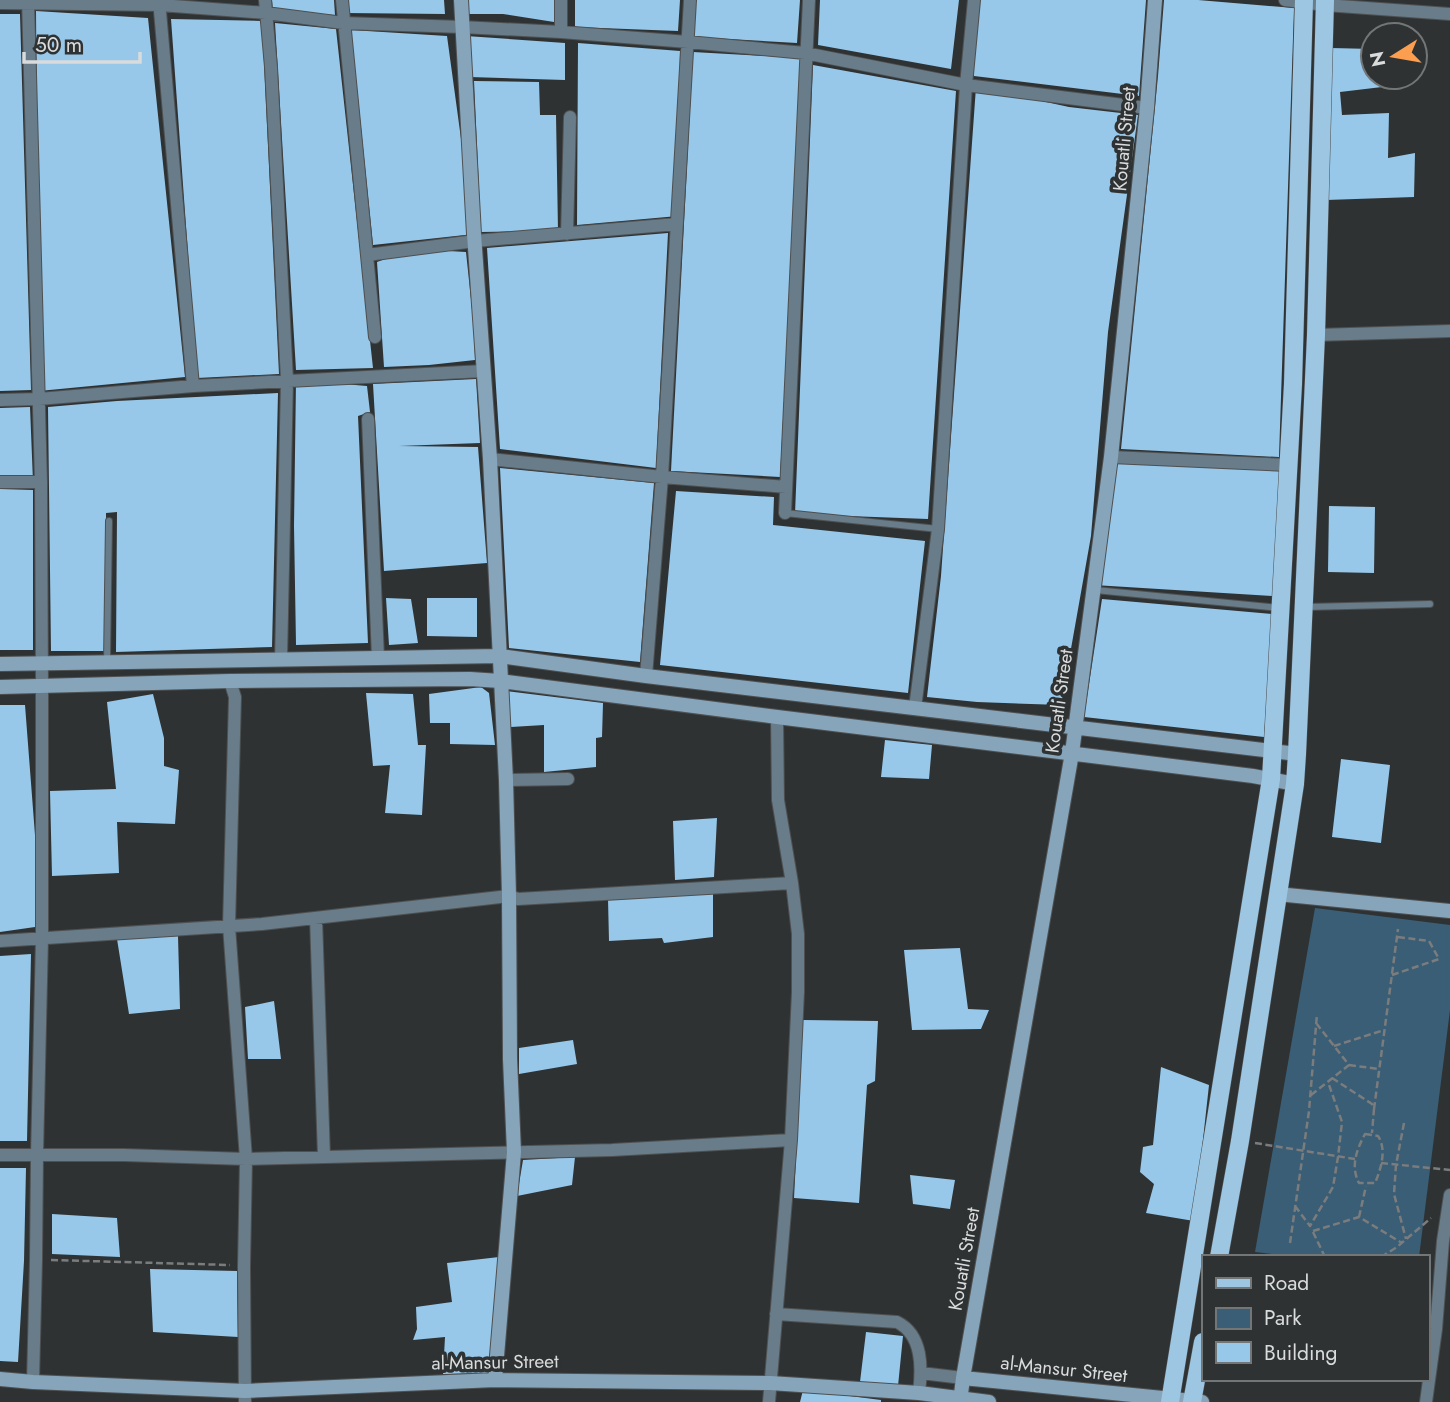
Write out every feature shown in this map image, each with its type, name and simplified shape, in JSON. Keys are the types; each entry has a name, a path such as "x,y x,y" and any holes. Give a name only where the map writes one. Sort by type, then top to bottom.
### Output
{"main road":[{"path":"1170,1400 1274,751 1293,371 1304,1"},
{"path":"1219,1255 1240,1141 1297,754 1316,335 1325,3"},
{"path":"1192,1402 1202,1347"}],"street":[{"path":"341,0 375,337"},
{"path":"461,0 490,459 509,897 510,1059 514,1152 495,1380"},
{"path":"561,0 561,32"},
{"path":"646,676 662,477 690,0"},
{"path":"785,513 808,0"},
{"path":"915,709 938,529 966,85 974,0"},
{"name":"Kouatli Street","path":"960,1400 1072,753 1111,457 1147,108 1154,0"},
{"path":"1285,0 1450,14"},
{"path":"0,3 28,1 266,7 343,23 561,32 688,42 805,53 966,85 1147,108"},
{"path":"28,1 41,482 42,664 42,938 33,1382"},
{"path":"160,3 193,386"},
{"path":"266,7 287,380 281,660"},
{"path":"567,234 570,117"},
{"path":"367,255 475,241 677,224"},
{"path":"1316,335 1450,331"},
{"path":"0,400 287,380 484,371"},
{"path":"368,419 378,658"},
{"path":"1111,457 1289,465"},
{"path":"490,459 786,487"},
{"path":"0,482 41,482"},
{"path":"0,664 500,656 1297,754"},
{"path":"230,681 235,696 229,926 246,1158 245,1396"},
{"path":"0,687 230,681 500,681 777,718 1072,753 1294,784"},
{"path":"769,1402 791,1140 798,992 798,934 778,800 777,718"},
{"path":"506,780 568,779"},
{"path":"0,941 229,926 509,897 518,899 792,883"},
{"path":"1277,894 1450,911"},
{"path":"316,918 324,1157"},
{"path":"0,1155 324,1157 612,1150 791,1140"},
{"path":"1429,1380 1447,1240 1449,1200"},
{"path":"776,1314 897,1322 909,1329 916,1341 922,1373 919,1393"},
{"path":"1436,1329 1450,1327"},
{"name":"al-Mansur Street","path":"922,1373 1202,1402"},
{"name":"al-Mansur Street","path":"0,1379 245,1396 495,1380 770,1383 919,1393 989,1402"},
{"path":"1426,1402 1429,1381"}],"lane":[{"path":"785,513 938,529"},
{"path":"107,663 109,521"},
{"path":"1093,590 1281,608"},
{"path":"1304,607 1430,604"}],"path":[{"path":"1371,1134 1398,929"},
{"path":"1392,975 1438,959 1429,941 1397,937"},
{"path":"1290,1243 1311,1096 1317,1014"},
{"path":"1316,1023 1349,1065 1379,1069"},
{"path":"1334,1046 1384,1030"},
{"path":"1311,1096 1349,1065"},
{"path":"1332,1078 1372,1104 1374,1109"},
{"path":"1310,1226 1333,1187 1338,1157 1342,1122 1328,1082"},
{"path":"1404,1123 1394,1194 1406,1239"},
{"path":"1365,1134 1371,1134 1378,1136 1382,1142 1381,1163 1375,1184 1367,1184 1359,1182 1355,1175 1355,1159 1365,1134"},
{"path":"1240,1141 1355,1159"},
{"path":"1381,1163 1450,1170"},
{"path":"1359,1217 1367,1184"},
{"path":"1384,1255 1449,1200"},
{"path":"1295,1205 1310,1226 1324,1255"},
{"path":"1312,1231 1359,1217 1402,1242"},
{"path":"36,1260 244,1266"}],"green space":[{"path":"1315,908 1450,925 1450,1010 1419,1255 1280,1255 1255,1252"}],"building":[{"path":"272,0 334,0 335,15 273,12"},
{"path":"346,0 444,0 445,14 346,13"},
{"path":"468,0 554,0 554,22 503,14 468,14"},
{"path":"575,0 680,0 678,31 575,27"},
{"path":"696,0 800,0 797,43 694,37"},
{"path":"820,0 959,0 951,69 818,45"},
{"path":"979,0 1146,0 1139,96 974,76"},
{"path":"1164,0 1294,8 1279,457 1121,449"},
{"path":"36,11 148,18 185,377 39,391"},
{"path":"0,14 20,14 31,390 0,391"},
{"path":"171,19 262,21 279,374 197,378"},
{"path":"275,23 336,29 373,368 296,370"},
{"path":"351,30 447,36 474,234 373,245"},
{"path":"466,36 565,43 565,80 470,77"},
{"path":"578,43 680,51 678,216 577,225"},
{"path":"1331,48 1359,49 1359,90 1340,92 1342,115 1389,113 1388,158 1415,153 1414,197 1326,200"},
{"path":"693,52 802,58 780,477 671,471"},
{"path":"813,65 956,91 928,519 795,514"},
{"path":"474,81 539,82 540,115 556,115 558,231 481,232"},
{"path":"976,87 1069,107 1138,115 1108,332 1091,536 1061,705 927,697 941,576"},
{"path":"668,233 656,468 500,449 487,248"},
{"path":"413,249 466,252 475,360 384,367 377,262"},
{"path":"476,379 480,443 399,446 478,447 487,563 384,571 373,384"},
{"path":"296,380 367,386 370,412 358,416 368,643 296,645"},
{"path":"278,393 272,647 116,652 117,512 106,513 107,651 51,651 48,407"},
{"path":"30,407 33,482 0,481 0,408"},
{"path":"1110,463 1282,469 1282,511 1272,596 1094,585"},
{"path":"500,468 654,483 640,662 509,648"},
{"path":"0,489 33,490 33,650 0,650"},
{"path":"676,491 774,497 773,525 925,541 908,693 660,665"},
{"path":"1329,506 1375,507 1374,573 1328,572"},
{"path":"386,598 411,599 418,643 389,645"},
{"path":"427,598 477,598 477,637 427,636"},
{"path":"1102,599 1273,614 1264,737 1084,717"},
{"path":"481,687 489,693 495,745 450,744 450,723 430,723 429,694"},
{"path":"507,691 603,703 602,737 596,738 596,767 544,772 544,725 511,727"},
{"path":"366,693 413,694 418,745 426,745 422,815 385,813 390,765 373,766"},
{"path":"153,694 164,738 164,766 179,770 175,824 117,822 119,873 52,876 50,791 116,789 107,702"},
{"path":"0,705 25,705 42,926 0,932"},
{"path":"885,740 932,745 929,779 881,777"},
{"path":"1341,759 1390,765 1381,843 1332,837"},
{"path":"717,818 714,877 675,880 673,821"},
{"path":"713,894 713,937 664,943 662,938 609,941 608,899"},
{"path":"178,936 180,1009 129,1014 117,939"},
{"path":"960,948 968,1009 989,1010 981,1029 912,1030 904,950"},
{"path":"31,954 27,1141 0,1141 0,956"},
{"path":"274,1001 281,1059 248,1059 245,1007"},
{"path":"803,1020 878,1021 875,1081 867,1085 859,1203 794,1198"},
{"path":"573,1040 577,1064 519,1074 519,1048"},
{"path":"1161,1067 1209,1085 1194,1221 1146,1213 1154,1184 1140,1172 1143,1147 1153,1145"},
{"path":"575,1157 572,1185 517,1196 523,1160"},
{"path":"0,1168 26,1168 18,1362 0,1361"},
{"path":"910,1175 955,1180 950,1209 913,1204"},
{"path":"52,1214 117,1218 120,1257 52,1254"},
{"path":"499,1257 488,1373 443,1374 445,1337 413,1340 417,1329 416,1307 452,1302 447,1263"},
{"path":"150,1269 237,1271 238,1337 153,1332"},
{"path":"866,1332 903,1336 898,1386 860,1382"},
{"path":"803,1390 881,1400 881,1402 800,1402"}]}
